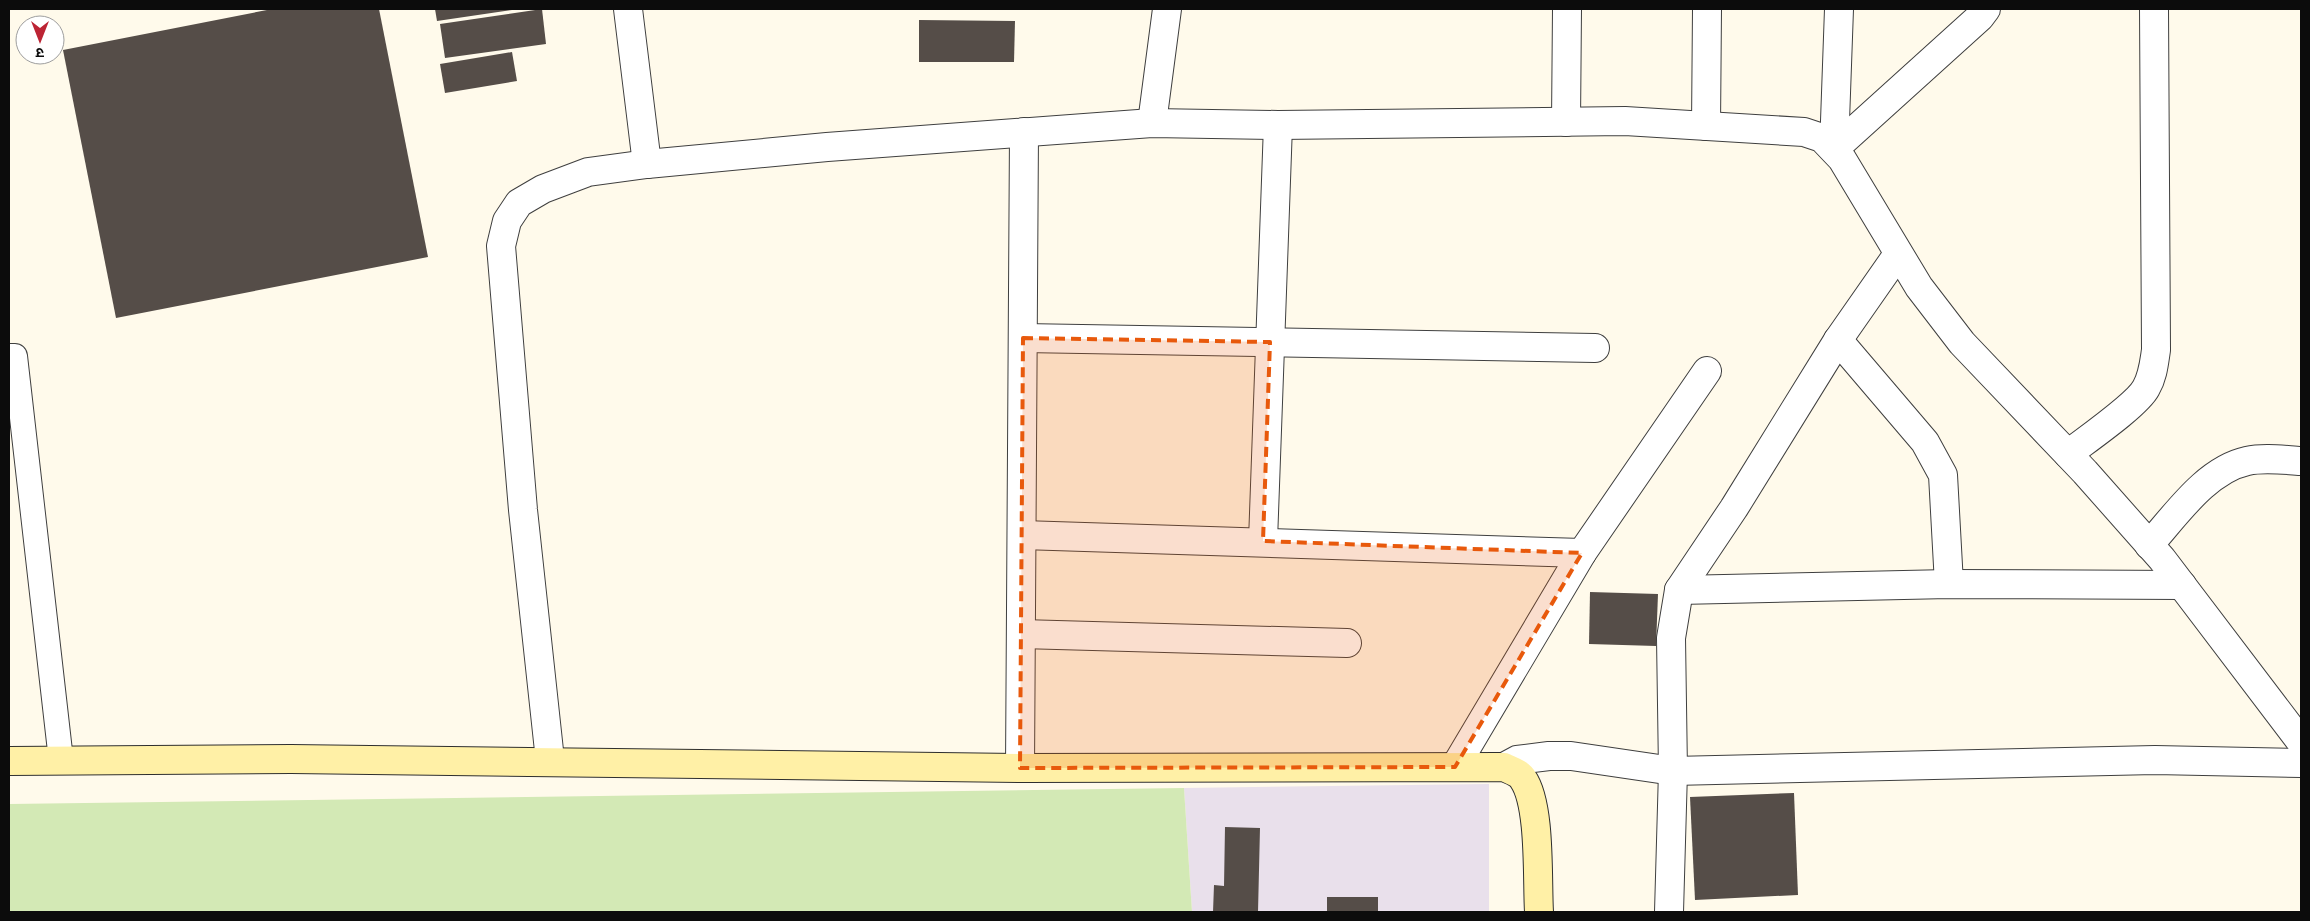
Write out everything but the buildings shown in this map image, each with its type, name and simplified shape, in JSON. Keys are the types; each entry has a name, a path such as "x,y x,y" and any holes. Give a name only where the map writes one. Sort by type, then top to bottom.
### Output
{"street":[{"path":"628,9 647,164"},
{"path":"1152,123 1167,9"},
{"path":"1566,122 1567,9"},
{"path":"1706,126 1707,9"},
{"path":"1834,149 1839,9"},
{"path":"1834,149 1980,17 1986,9"},
{"path":"2068,454 2135,401 2146,390 2152,376 2156,350 2154,9"},
{"path":"550,760 523,510 501,246 507,221 519,203 543,189 588,172 647,164 1152,123 1278,125 1625,121 1804,132 1822,138 1842,159 1919,287 1962,343 2068,454 2149,545 2182,585 2301,742"},
{"path":"1263,541 1278,125"},
{"path":"1020,768 1024,132"},
{"path":"1669,912 1673,771 1671,638 1679,590 1734,508 1838,340 1898,254"},
{"path":"1023,338 1595,348"},
{"path":"1838,340 1925,442 1943,475 1948,584"},
{"path":"1455,767 1582,553 1707,371"},
{"path":"2149,545 2201,488 2221,472 2248,460 2301,461"},
{"path":"1022,535 1263,541 1582,553"},
{"path":"1679,590 1948,584 2182,585"},
{"path":"1021,634 1347,643"},
{"path":"9,761 291,758 550,760 1020,768 1504,767 1517,760 1549,756 1571,756 1673,771 2155,760 2301,763"},
{"path":"1504,767 1522,777 1531,795 1535,819 1538,912"}],"lane":[{"path":"9,356 15,356 61,760"}],"highlighted area":[{"path":"1023,338 1270,342 1263,541 1582,553 1455,767 1020,768"}],"shaded area":[{"path":"1489,784 1489,912 1192,912 1184,788"}],"green space":[{"path":"1184,788 1192,912 9,912 9,804"}]}
